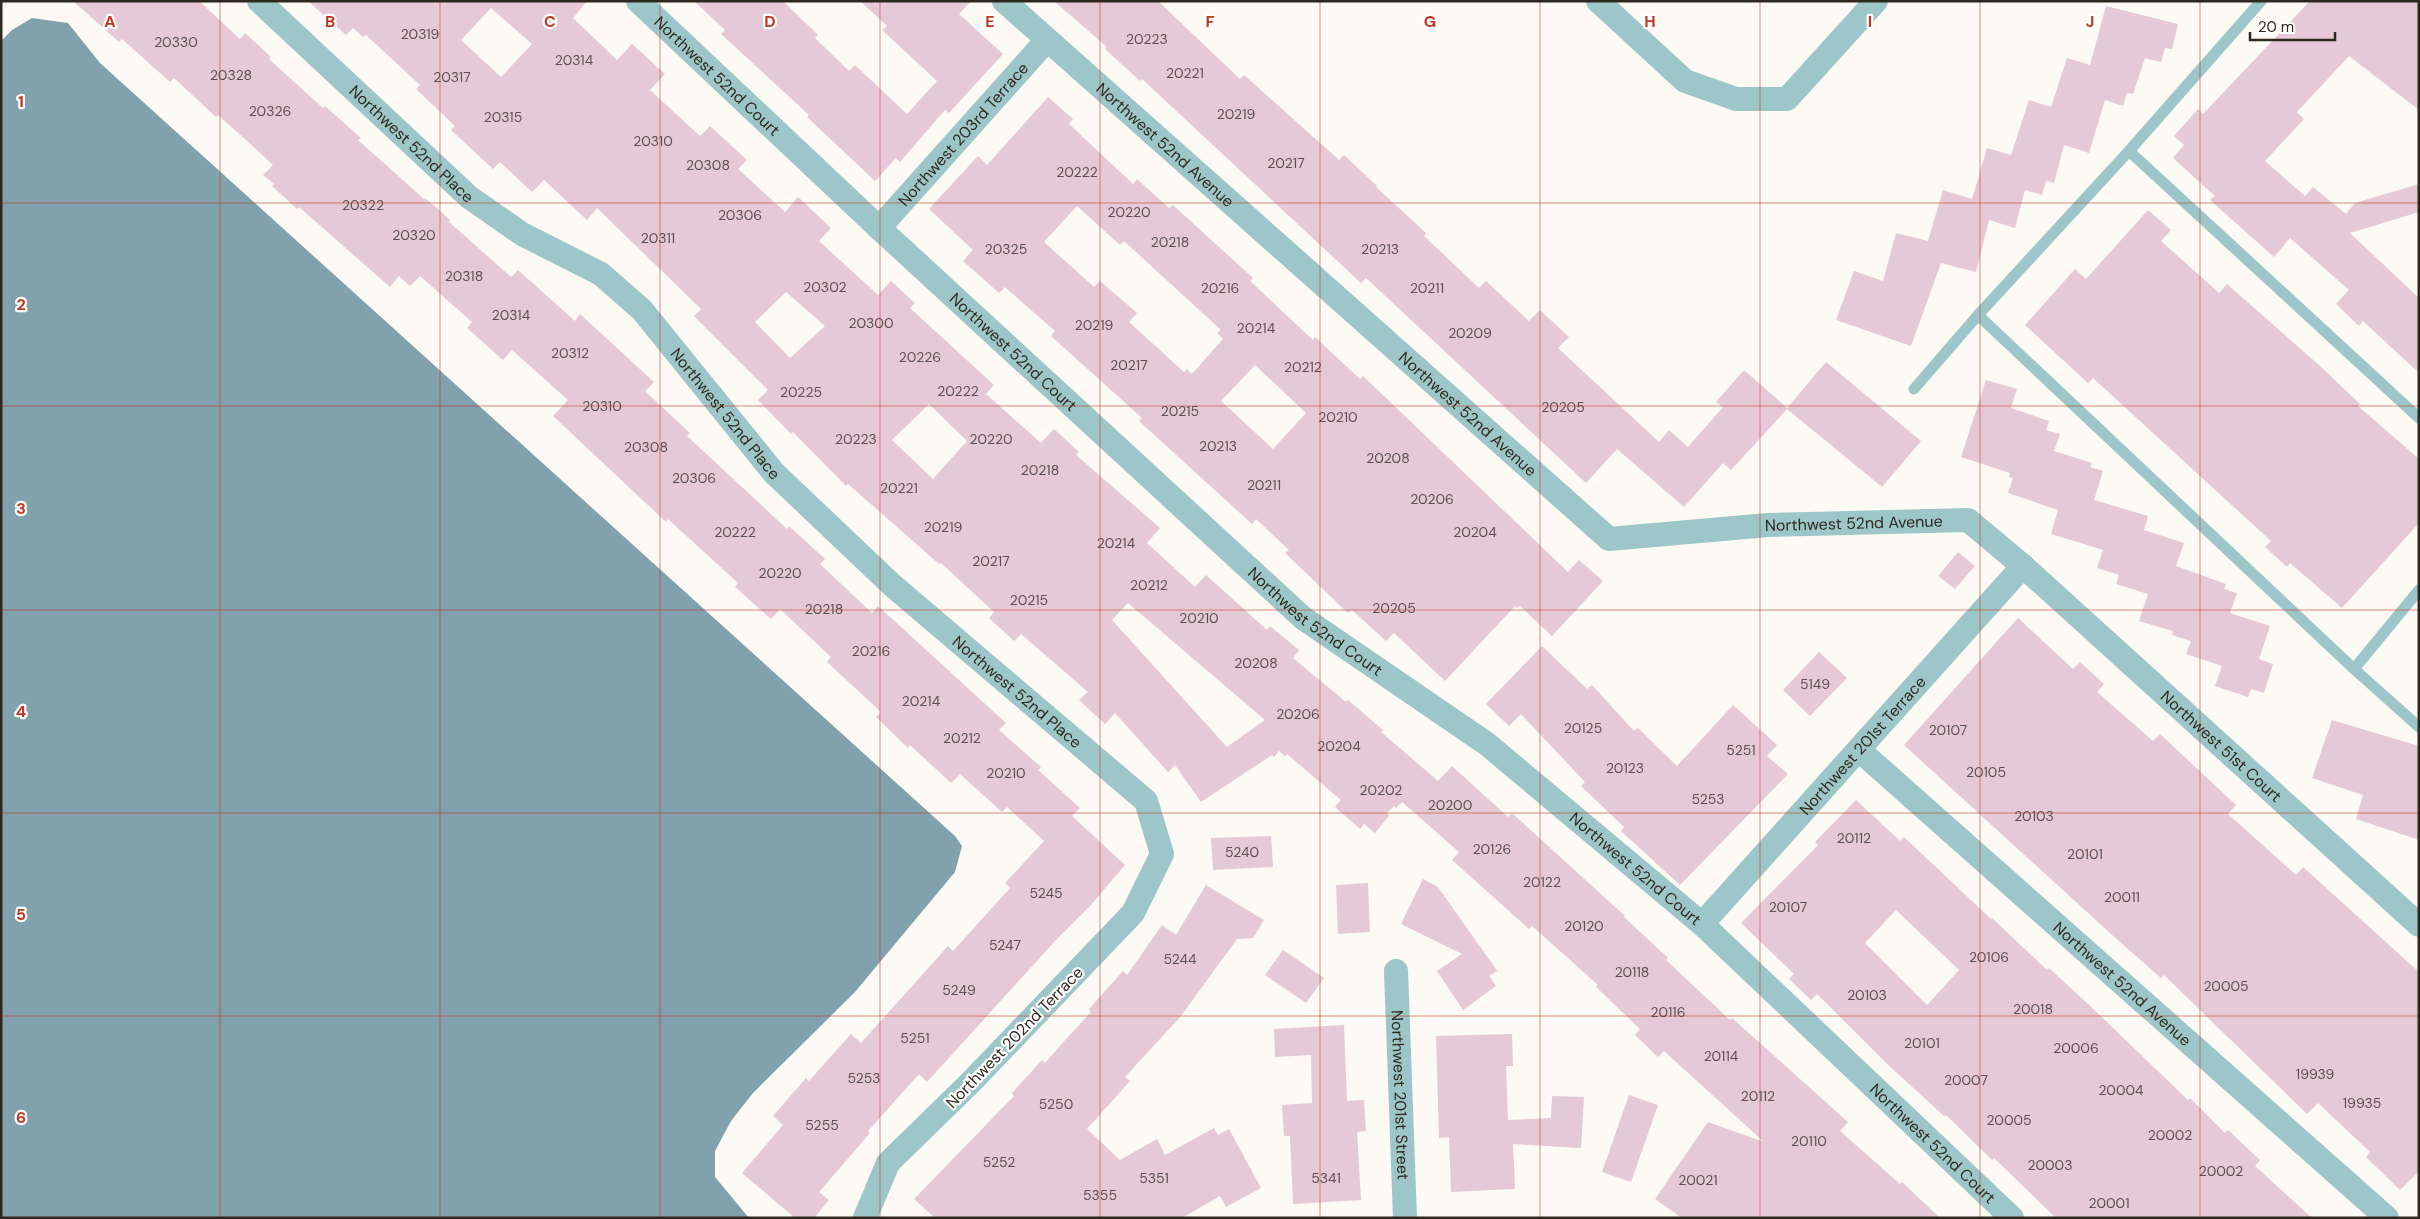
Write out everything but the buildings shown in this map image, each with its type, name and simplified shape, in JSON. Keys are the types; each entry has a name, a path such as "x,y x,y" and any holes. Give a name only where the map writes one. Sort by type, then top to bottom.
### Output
{"street":[{"name":"Northwest 52nd Place","path":"259,1 469,197 522,234 601,274 642,310 774,473 892,585 1146,801 1162,854"},
{"name":"Northwest 52nd Court","path":"638,1 879,228 1304,618 1488,744 1702,924 2012,1218"},
{"name":"Northwest 52nd Avenue","path":"1004,1 1609,539 1768,525 1968,520 2023,566"},
{"path":"1598,1 1685,81 1736,99 1787,99 1876,1"},
{"name":"Northwest 203rd Terrace","path":"879,228 1047,40"},
{"name":"Northwest 201st Terrace","path":"1702,924 2023,566"},
{"name":"Northwest 51st Court","path":"2023,566 2419,925"},
{"name":"Northwest 52nd Avenue","path":"1860,750 2387,1218"},
{"name":"Northwest 202nd Terrace","path":"865,1218 888,1163 971,1082 1133,913 1162,854"},
{"name":"Northwest 201st Street","path":"1396,970 1405,1218"}],"lane":[{"path":"1914,389 1978,315 2129,151 2261,1"},
{"path":"2129,151 2419,418"},
{"path":"1978,315 2354,669 2419,726"},
{"path":"2354,669 2419,590"}],"water":[{"path":"32,18 68,23 100,63 955,836 962,846 955,872 855,992 753,1093 731,1121 715,1151 715,1177 749,1218 1,1218 1,41 12,30"}]}
